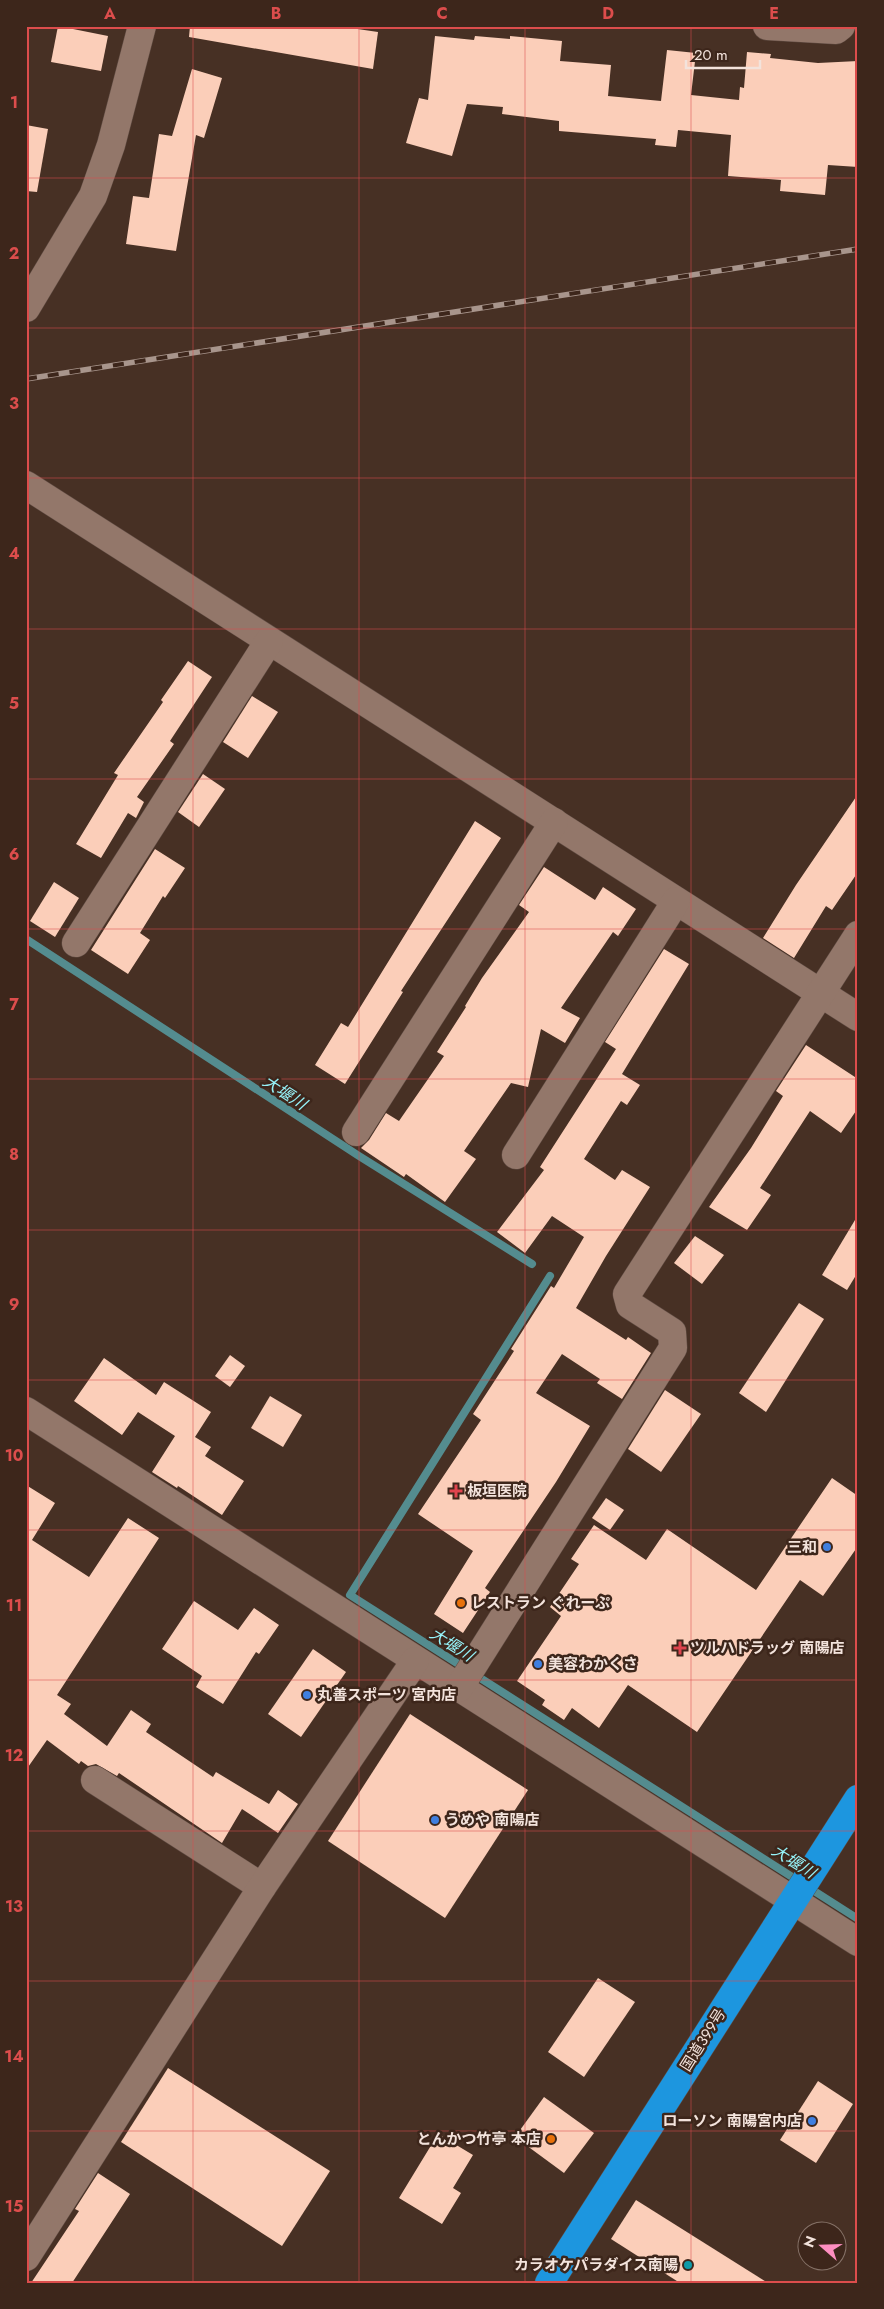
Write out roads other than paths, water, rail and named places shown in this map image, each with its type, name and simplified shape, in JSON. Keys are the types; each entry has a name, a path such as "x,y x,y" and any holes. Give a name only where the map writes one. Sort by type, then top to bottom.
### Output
{"highway":[{"name":"国道399号","path":"549,2283 858,1799"}],"street":[{"path":"26,307 94,196 111,145 142,26"},
{"path":"767,26 845,29"},
{"path":"26,485 858,1017"},
{"path":"76,943 269,641"},
{"path":"356,1132 554,822"},
{"path":"516,1155 676,900"},
{"path":"459,1688 673,1348 672,1332 630,1305 627,1294 858,935"},
{"path":"26,1411 858,1942"},
{"path":"26,2257 262,1887 415,1660"},
{"path":"95,1780 262,1887"}],"waterway":[{"name":"大堰川","path":"26,939 359,1156 532,1264"},
{"name":"大堰川","path":"550,1276 350,1595 858,1919"}],"railway":[{"path":"26,379 858,249"}],"place":[{"name":"板垣医院","path":"456,1491"},
{"name":"三和","path":"827,1547"},
{"name":"レストラン ぐれーぷ","path":"461,1603"},
{"name":"ツルハドラッグ 南陽店","path":"680,1648"},
{"name":"美容わかくさ","path":"538,1664"},
{"name":"丸善スポーツ 宮内店","path":"307,1695"},
{"name":"うめや 南陽店","path":"435,1820"},
{"name":"ローソン 南陽宮内店","path":"812,2121"},
{"name":"とんかつ竹亭 本店","path":"551,2139"},
{"name":"カラオケパラダイス南陽","path":"688,2265"}]}
